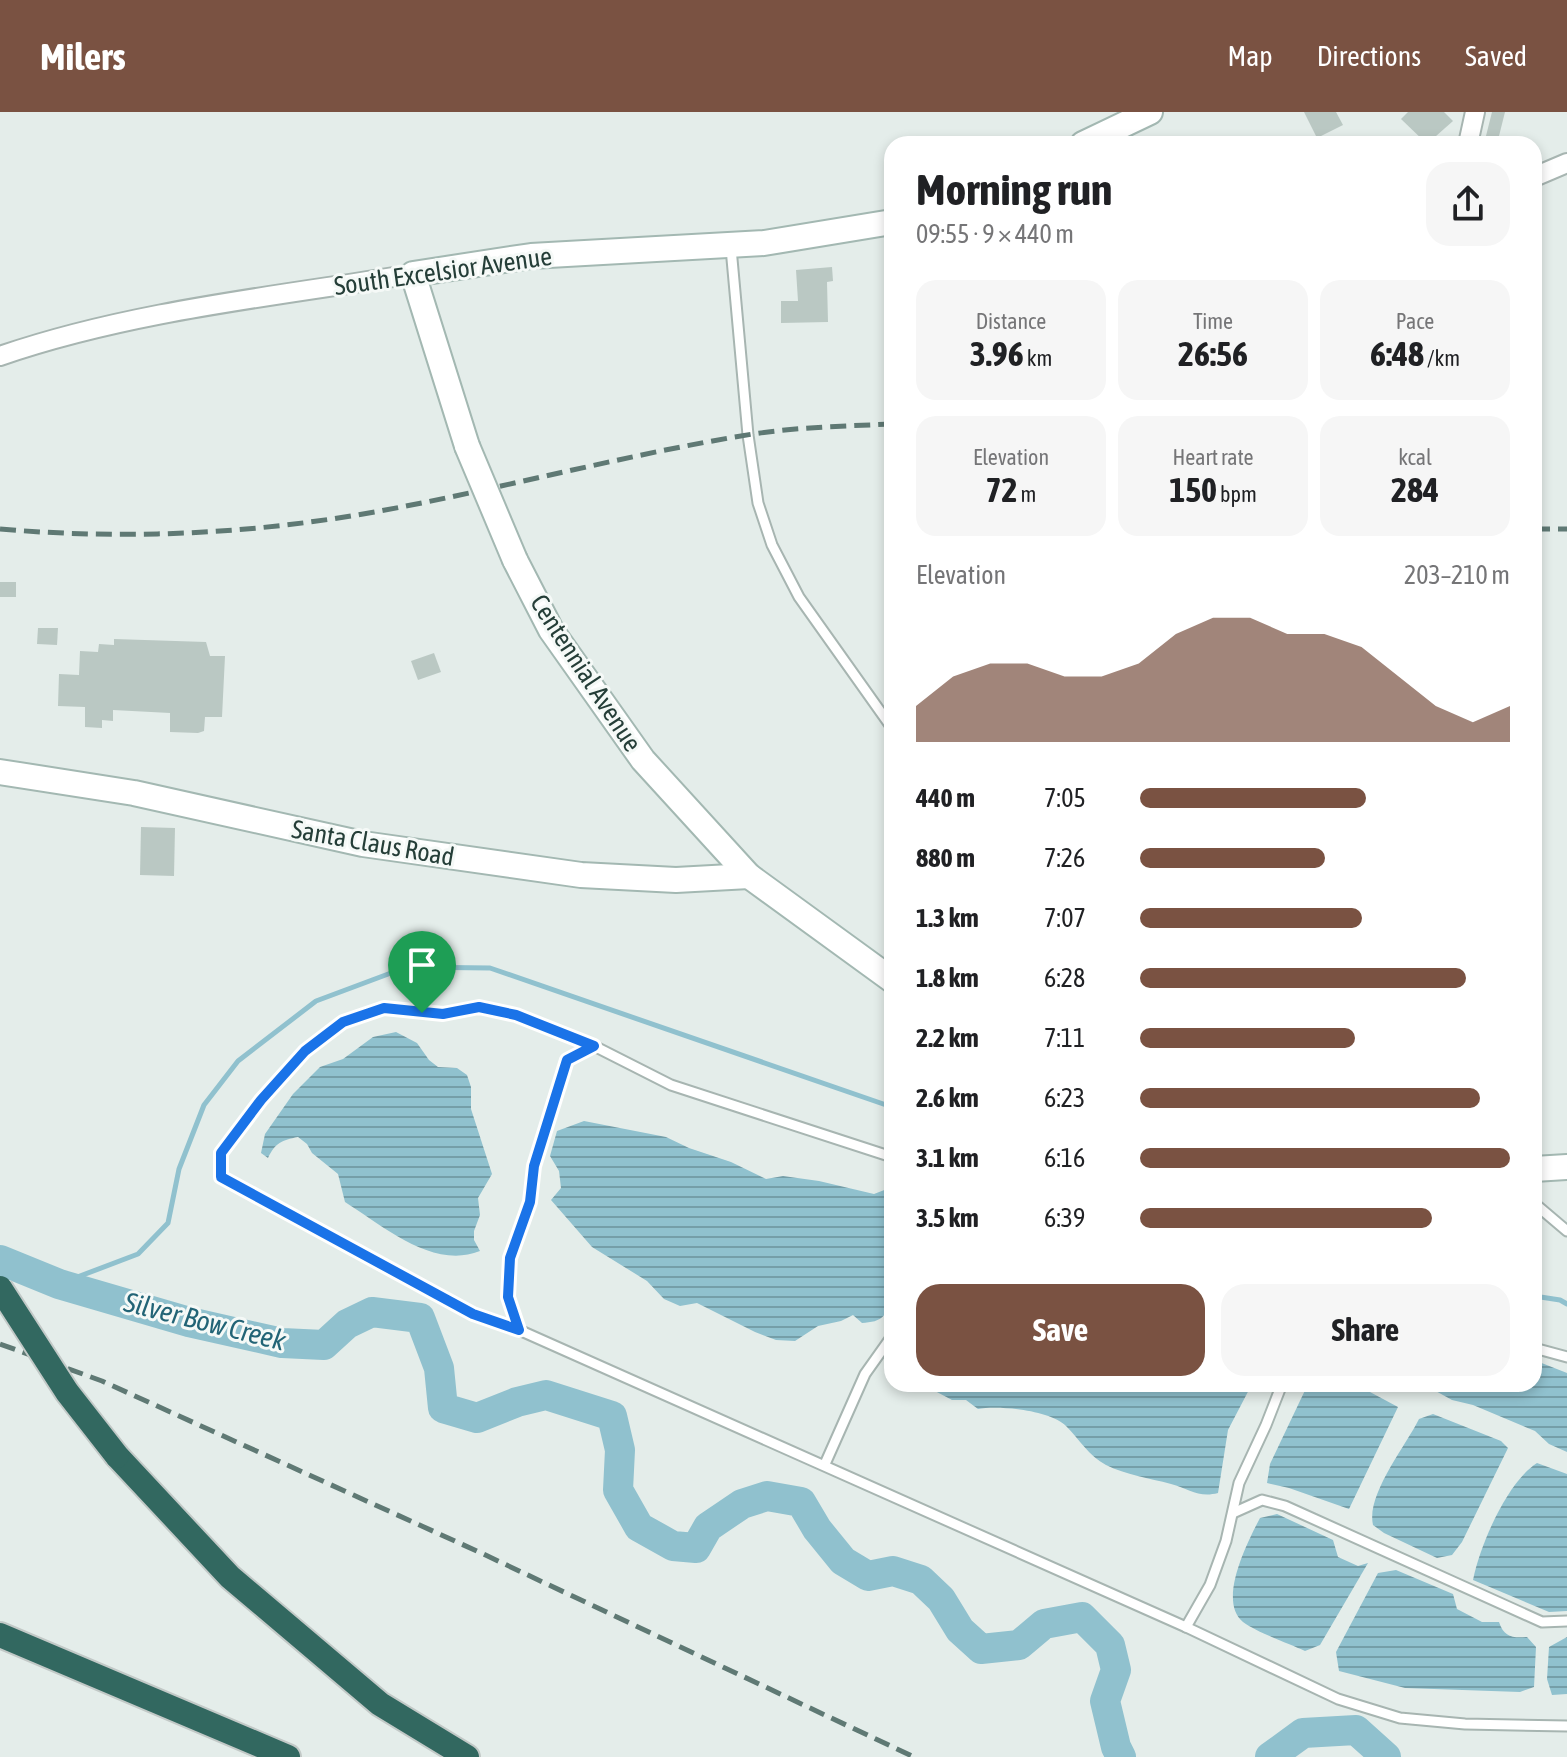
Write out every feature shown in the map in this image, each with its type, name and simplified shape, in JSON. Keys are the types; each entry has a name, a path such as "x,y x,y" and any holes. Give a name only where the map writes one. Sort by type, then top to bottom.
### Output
{"highway":[{"path":"0,1288 67,1392 117,1456 230,1577 380,1704 467,1757"},
{"path":"0,1635 288,1757"}],"street":[{"path":"1100,136 1150,112"},
{"path":"1470,136 1475,112"},
{"path":"1542,174 1567,163"},
{"name":"South Excelsior Avenue","path":"0,356 38,343 139,319 531,256 764,243 884,223"},
{"name":"Centennial Avenue","path":"413,274 467,446 515,560 551,630 643,760 749,876 884,974"},
{"name":"Santa Claus Road","path":"0,772 134,793 363,844 581,875 676,880 749,876"},
{"path":"1542,1169 1567,1167"}],"lane":[{"path":"731,244 748,435 758,503 772,545 799,597 884,717"},
{"path":"884,1154 671,1085 594,1046 516,1015 479,1007 443,1014 384,1008 343,1022 305,1051 261,1100 221,1153 221,1177 473,1314 519,1330 825,1464 1338,1699 1400,1718 1465,1724 1567,1726"},
{"path":"519,1330 508,1297 510,1258 530,1202 534,1166 567,1060 594,1046"},
{"path":"1542,1210 1567,1231"},
{"path":"825,1464 865,1374 884,1347"},
{"path":"1542,1350 1567,1357"},
{"path":"1186,1627 1210,1585 1233,1513 1239,1483 1279,1392"},
{"path":"1233,1513 1262,1500 1285,1506 1542,1622 1567,1621"}],"water":[{"path":"396,1032 417,1043 438,1067 457,1068 467,1075 471,1087 471,1109 492,1174 478,1198 480,1215 474,1240 480,1251 444,1255 409,1243 392,1233 345,1202 338,1174 298,1137 280,1143 268,1158 261,1153 265,1134 293,1094 320,1067 343,1059 373,1037"},
{"path":"584,1121 666,1137 766,1179 783,1176 819,1181 874,1194 884,1190 884,1315 872,1322 862,1323 853,1315 818,1326 795,1341 776,1340 697,1303 680,1306 664,1299 647,1281 592,1247 551,1200 561,1188 559,1171 550,1156 557,1131"},
{"path":"1542,1363 1567,1373 1567,1452 1549,1444 1535,1431 1473,1405 1452,1400 1438,1392 1542,1392"},
{"path":"937,1392 1248,1392 1228,1430 1218,1493 1205,1494 1106,1465 1089,1452 1066,1426 1048,1416 1010,1408 978,1409 966,1400 952,1400"},
{"path":"1304,1392 1370,1392 1398,1407 1349,1509 1267,1483 1270,1464"},
{"path":"1433,1414 1501,1441 1508,1448 1462,1542 1452,1555 1437,1558 1384,1533 1373,1525 1372,1513 1388,1471 1419,1419"},
{"path":"1537,1463 1567,1474 1567,1611 1549,1612 1473,1580 1482,1550 1505,1499 1515,1484"},
{"path":"1277,1514 1333,1540 1338,1557 1358,1566 1368,1563 1320,1645 1305,1651 1243,1622 1233,1600 1242,1555 1260,1518"},
{"path":"1396,1570 1453,1594 1457,1609 1482,1622 1499,1622 1509,1636 1527,1637 1536,1647 1534,1687 1520,1692 1405,1688 1339,1671 1336,1652 1378,1573"},
{"path":"1567,1637 1567,1694 1552,1695 1547,1679 1549,1647"}],"building":[{"path":"1304,112 1336,112 1343,125 1316,136"},
{"path":"1408,112 1444,112 1453,121 1436,136 1419,136 1401,119"},
{"path":"1492,112 1505,112 1499,136 1486,136"},
{"path":"832,267 833,281 827,282 828,322 781,323 781,301 798,301 796,270"},
{"path":"0,582 16,582 16,597 0,597"},
{"path":"38,628 58,628 57,645 37,644"},
{"path":"114,639 206,642 210,656 225,656 222,717 205,717 204,731 198,733 170,732 170,713 113,710 113,721 102,720 102,728 85,727 85,707 58,706 59,674 79,675 80,651 98,652 99,644 114,645"},
{"path":"434,653 441,672 418,680 411,661"},
{"path":"141,827 175,828 174,876 140,875"}],"waterway":[{"path":"59,1284 138,1254 168,1223 179,1169 204,1105 238,1061 316,1001 407,967 490,968 884,1104"},
{"name":"Silver Bow Creek","path":"0,1260 59,1284 189,1322 282,1343 324,1345 347,1324 372,1312 420,1318 439,1368 443,1408 477,1418 517,1402 546,1395 612,1416 620,1450 618,1490 639,1527 673,1546 696,1548 708,1527 742,1504 767,1496 801,1502 817,1529 843,1561 868,1576 893,1571 921,1580 941,1599 960,1630 981,1649 1019,1645 1044,1624 1082,1617 1110,1645 1116,1670 1105,1701 1121,1757"},
{"path":"1542,1297 1567,1304"},
{"name":"Silver Bow Creek","path":"1270,1757 1303,1733 1356,1730 1386,1757"}],"railway":[{"path":"0,529 143,534 285,525 427,502 753,434 884,424"},
{"path":"1542,529 1567,529"},
{"path":"0,1344 102,1381 479,1552 914,1757"}],"route":[{"path":"479,1007 516,1015 594,1046 567,1060 552,1099 534,1166 530,1202 510,1258 508,1297 519,1330 473,1314 221,1177 221,1153 261,1100 305,1051 343,1022 384,1008 422,1013 443,1014 479,1007"}]}
